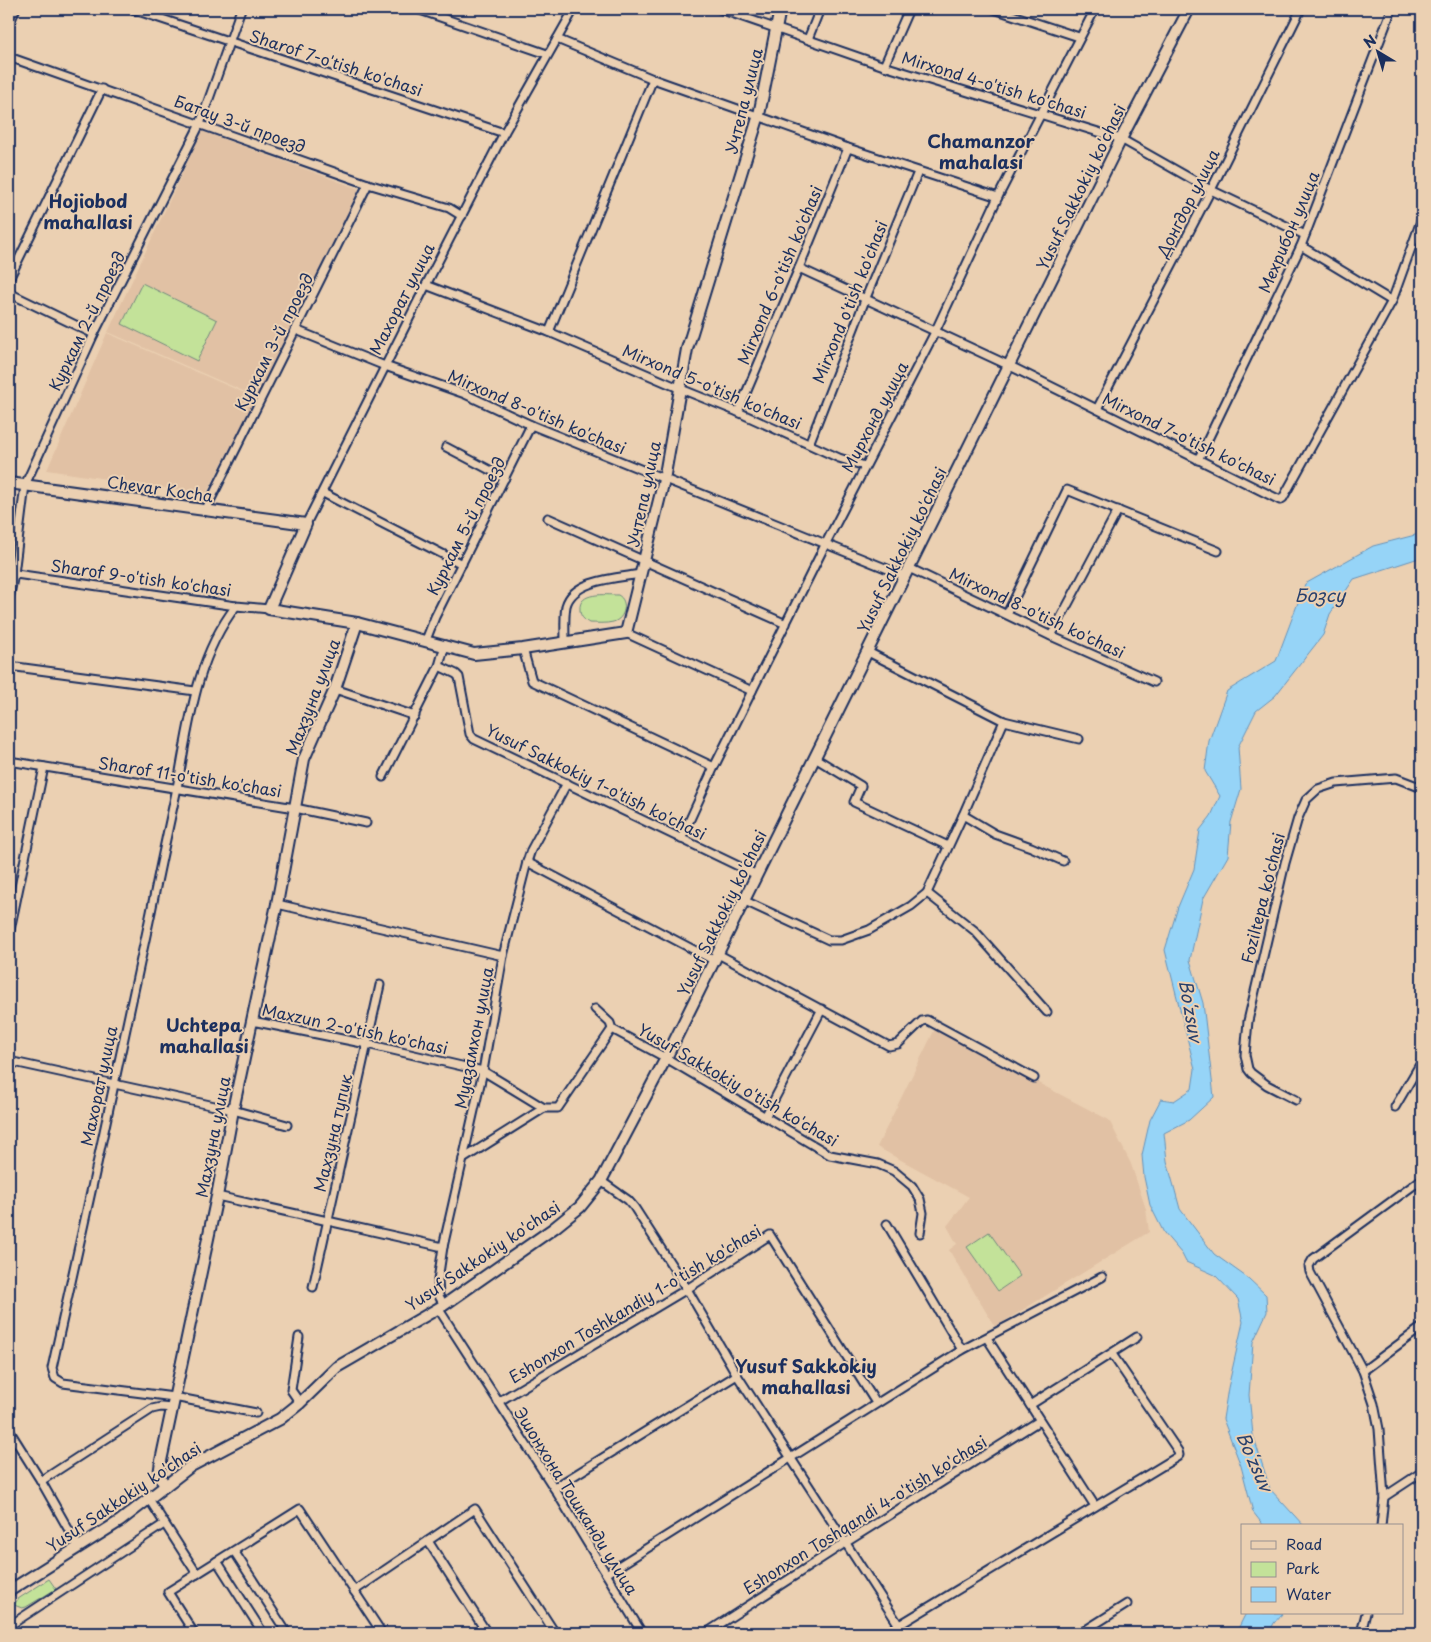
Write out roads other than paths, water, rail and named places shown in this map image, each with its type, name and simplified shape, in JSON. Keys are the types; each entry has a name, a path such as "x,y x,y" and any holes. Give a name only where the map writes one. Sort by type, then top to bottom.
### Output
{"street":[{"path":"9,21 14,9"},
{"name":"Sharof 7-o'tish ko'chasi","path":"132,9 504,134"},
{"name":"Куркам 2-й проезд","path":"9,599 11,573 25,485 94,334 200,124 242,9"},
{"path":"417,9 547,54"},
{"name":"Махорат улица","path":"269,609 306,524 426,285 504,134 547,54 574,9"},
{"name":"Mirxond 4-o'tish ko'chasi","path":"720,9 884,66 1121,139 1211,190 1305,235"},
{"name":"Учтепа улица","path":"626,633 664,480 687,348 759,116 780,9"},
{"path":"808,39 820,9"},
{"path":"884,66 909,9"},
{"path":"994,9 1011,12 1079,37"},
{"name":"Мирхонд улица","path":"681,838 714,767 826,543 935,332 998,197 1095,9"},
{"name":"Yusuf Sakkokiy ko'chasi","path":"9,1591 120,1521 201,1461 272,1424 300,1403 337,1367 441,1307 568,1218 586,1201 601,1181 717,958 1121,139 1189,9"},
{"name":"Донгдор улица","path":"1097,409 1211,190 1301,9"},
{"name":"Мехрибон улица","path":"1198,460 1301,246 1392,9"},
{"path":"556,39 653,79 918,172 998,197"},
{"name":"Батау 3-й проезд","path":"9,56 368,184 449,208 462,216"},
{"path":"549,332 653,79"},
{"path":"9,279 102,89"},
{"name":"Mirxond 6-o'tish ko'chasi","path":"738,412 848,148"},
{"name":"Mirxond o'tish ko'chasi","path":"809,444 865,300 918,172"},
{"name":"Куркам 3-й проезд","path":"205,511 368,184"},
{"name":"Mirxond 7-o'tish ko'chasi","path":"799,268 1010,366 1278,499 1283,498 1392,301 1422,218"},
{"path":"1301,246 1392,301"},
{"name":"Mirxond 5-o'tish ko'chasi","path":"426,285 549,332 738,412 840,458 865,466"},
{"path":"9,293 94,334"},
{"name":"Mirxond 8-o'tish ko'chasi","path":"296,330 385,366 465,394 531,425 664,480 826,543 907,572 1007,614 1154,682"},
{"name":"Куркам 5-й проезд","path":"426,640 435,617 531,425"},
{"path":"446,447 506,478"},
{"name":"Chevar Kocha","path":"9,483 306,524"},
{"path":"1007,614 1067,490 1218,550"},
{"path":"323,493 462,564"},
{"path":"1052,636 1118,510"},
{"path":"548,518 786,624"},
{"name":"Sharof 9-o'tish ko'chasi","path":"11,573 236,606 269,609"},
{"path":"565,642 566,607 569,599 575,592 584,586 594,583 641,574"},
{"name":"Махорат улица","path":"236,606 212,647 195,691 116,1084 52,1368 55,1378 63,1383 173,1403 256,1413"},
{"path":"269,609 357,623 474,654 523,649 626,633 752,691"},
{"name":"Махзуна улица","path":"165,1486 159,1475 277,904 304,759 335,689 357,623"},
{"path":"383,777 439,666 445,645"},
{"path":"523,649 532,681 714,767"},
{"path":"868,652 1004,721 1079,738"},
{"path":"9,666 195,691"},
{"name":"Yusuf Sakkokiy 1-o'tish ko'chasi","path":"439,666 459,677 470,734 474,739 758,875"},
{"path":"335,689 415,716"},
{"path":"745,902 829,940 841,940 869,930 910,906 927,893 1004,721"},
{"path":"815,758 861,786 854,802 948,846"},
{"name":"Sharof 11-o'tish ko'chasi","path":"9,762 295,808 366,823"},
{"path":"9,934 44,767"},
{"name":"Foziltepa ko'chasi","path":"1296,1100 1266,1085 1251,1073 1248,1069 1245,1055 1248,1021 1285,863 1298,818 1306,800 1318,789 1336,783 1396,778 1422,788"},
{"name":"Муазамхон улица","path":"441,1307 438,1280 443,1247 483,1070 503,956 526,862 567,784"},
{"path":"963,815 995,834 1063,861"},
{"path":"526,862 822,1009 889,1046 898,1044 922,1021 927,1020 1034,1078"},
{"path":"927,893 976,931 1047,1012"},
{"path":"277,904 503,956"},
{"name":"Махзуна тупик","path":"313,1287 380,985"},
{"name":"Yusuf Sakkokiy o'tish ko'chasi","path":"595,1009 610,1023 612,1029 666,1058 830,1156 878,1164 894,1171 912,1186 920,1199 923,1213 920,1233"},
{"path":"765,1117 822,1009"},
{"name":"Maxzun 2-o'tish ko'chasi","path":"252,1021 483,1070 544,1108"},
{"path":"463,1160 544,1108 558,1108 612,1029"},
{"path":"9,1061 233,1110 287,1125"},
{"path":"1395,1108 1422,1061"},
{"path":"1381,1524 1384,1497 1379,1429 1374,1404 1363,1371 1310,1272 1309,1266 1313,1259 1422,1179"},
{"path":"601,1181 628,1200 634,1207 737,1375 904,1633"},
{"path":"217,1196 443,1247"},
{"path":"887,1224 962,1350"},
{"name":"Eshonxon Toshkandiy 1-o'tish ko'chasi","path":"498,1402 686,1289 770,1235 876,1403"},
{"path":"606,1574 962,1350 1102,1277"},
{"name":"Эшонхона Тошканди улица","path":"441,1307 642,1633"},
{"path":"1363,1371 1422,1327"},
{"path":"299,1337 291,1390 300,1403"},
{"path":"987,1338 1095,1506"},
{"path":"1030,1405 1137,1338"},
{"path":"886,1633 1179,1454 1112,1354"},
{"path":"554,1488 737,1375"},
{"path":"41,1481 152,1409 173,1403"},
{"name":"Eshonxon Toshqandi 4-o'tish ko'chasi","path":"706,1633 1040,1421"},
{"path":"9,1430 41,1481 79,1548"},
{"path":"1384,1497 1422,1472"},
{"path":"149,1499 197,1574"},
{"path":"194,1633 168,1592 300,1509 382,1633"},
{"path":"354,1591 475,1509 555,1633"},
{"path":"9,1626 164,1524"},
{"path":"428,1540 487,1633"},
{"path":"234,1551 287,1633"},
{"path":"217,1561 263,1633"},
{"path":"1081,1633 1127,1604"},
{"path":"1361,1633 1366,1614"}],"water":[{"name":"Бозсу","path":"1422,529 1422,557 1354,579 1330,614 1323,635 1275,696 1256,711 1238,747 1241,789 1231,822 1228,856 1203,899 1190,960 1203,1003 1214,1097 1189,1120 1164,1133 1167,1161 1180,1209 1214,1254 1249,1279 1266,1295 1267,1312 1253,1342 1249,1395 1253,1435 1270,1489 1302,1524 1262,1524 1253,1512 1241,1466 1223,1419 1243,1322 1238,1299 1215,1275 1186,1262 1182,1254 1164,1233 1150,1205 1144,1177 1142,1155 1150,1120 1161,1099 1174,1101 1192,1089 1195,1069 1165,950 1178,907 1194,869 1200,830 1211,816 1220,796 1205,771 1209,741 1227,691 1276,661 1305,584 1373,546 1419,534"},
{"path":"1246,1614 1282,1614 1274,1623 1269,1633 1236,1633"}],"district":[{"name":"Chamanzor mahalasi","path":"981,152"},
{"name":"Hojiobod mahallasi","path":"88,212"},
{"name":"Uchtepa mahallasi","path":"204,1036"},
{"name":"Yusuf Sakkokiy mahallasi","path":"806,1377"}],"water label":[{"name":"Boʻzsuv","path":"1190,1011"},
{"name":"Boʻzsuv","path":"1254,1462"}]}
